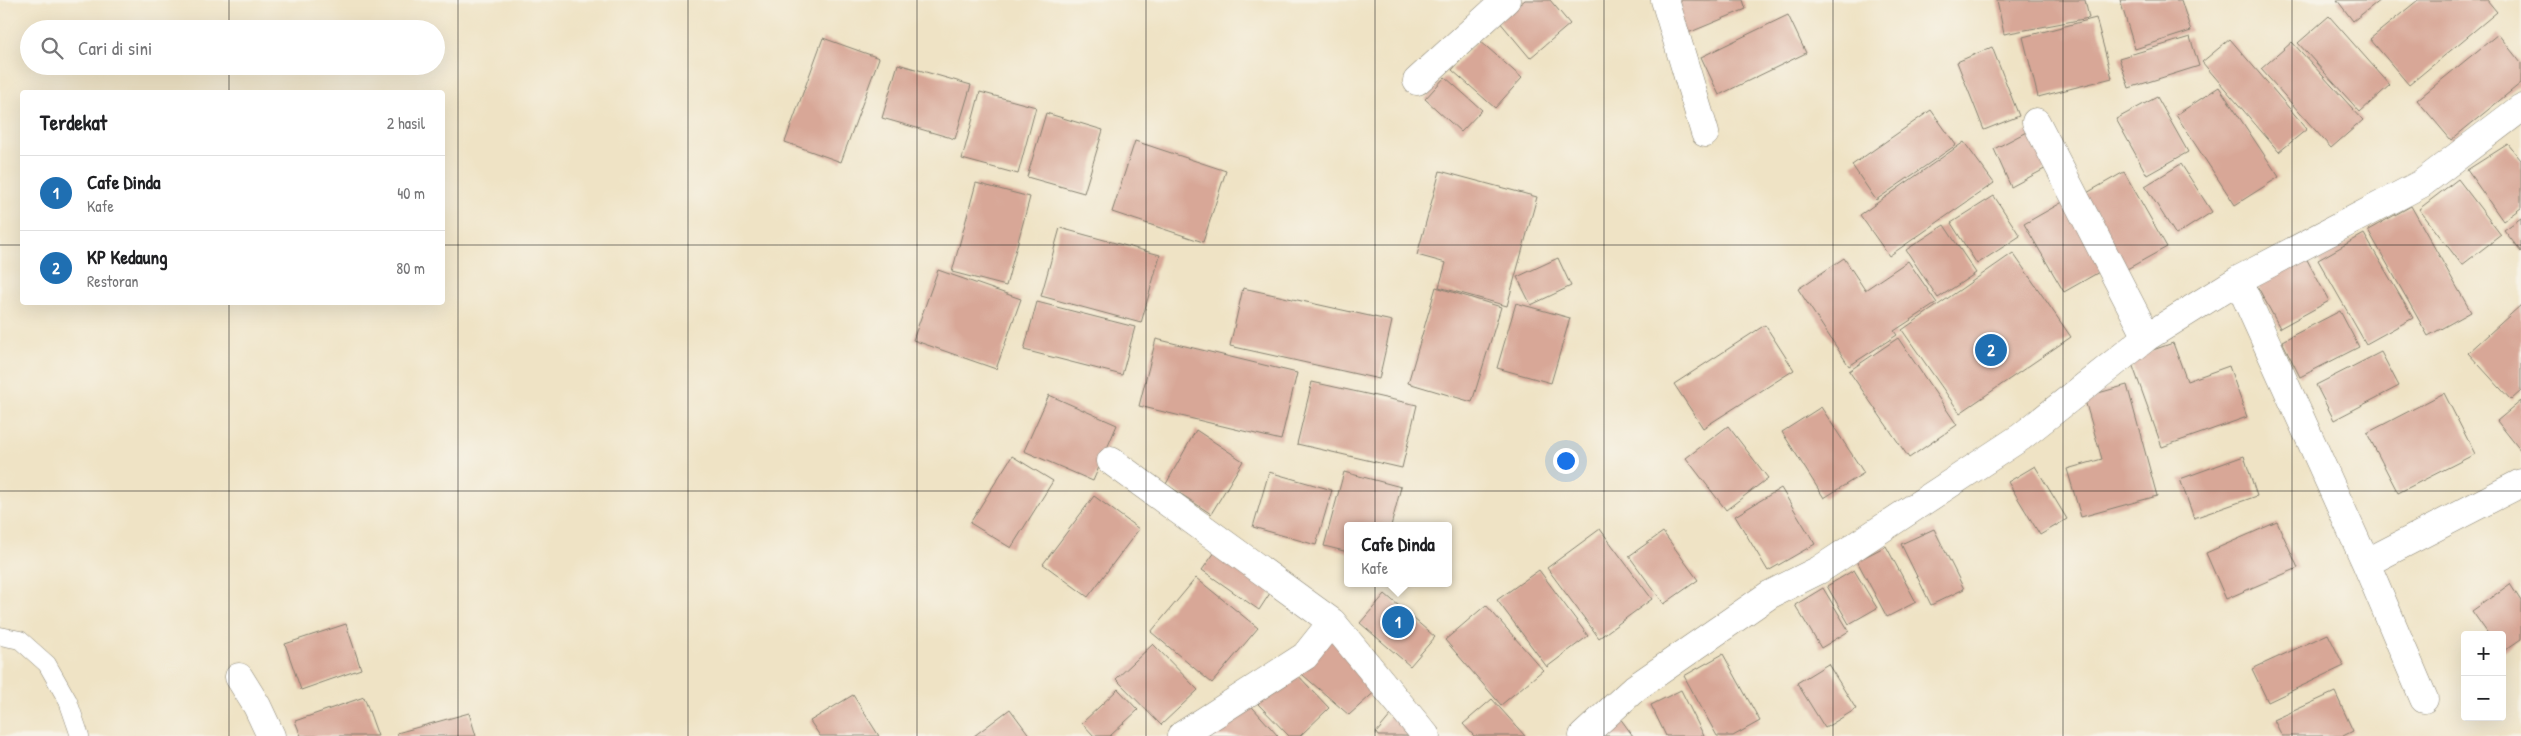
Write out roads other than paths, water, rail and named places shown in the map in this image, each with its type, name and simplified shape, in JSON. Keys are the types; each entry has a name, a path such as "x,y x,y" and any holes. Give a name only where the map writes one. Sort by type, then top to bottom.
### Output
{"street":[{"path":"1417,81 1506,0"},
{"path":"1665,0 1706,133"},
{"path":"1583,736 1635,688 1769,595 1819,570 2021,437 2147,337 2238,280 2420,184 2521,108"},
{"path":"2036,122 2147,337"},
{"path":"2238,280 2366,563 2424,699"},
{"path":"1111,461 1332,622 1426,736"},
{"path":"2366,563 2521,483"},
{"path":"1181,736 1304,656 1332,622"},
{"path":"239,677 258,706 271,736"}],"lane":[{"path":"0,636 20,640 47,664 68,701 80,736"}],"place":[{"name":"KP Kedaung","path":"1991,350"},
{"name":"Cafe Dinda","path":"1398,622"}]}
